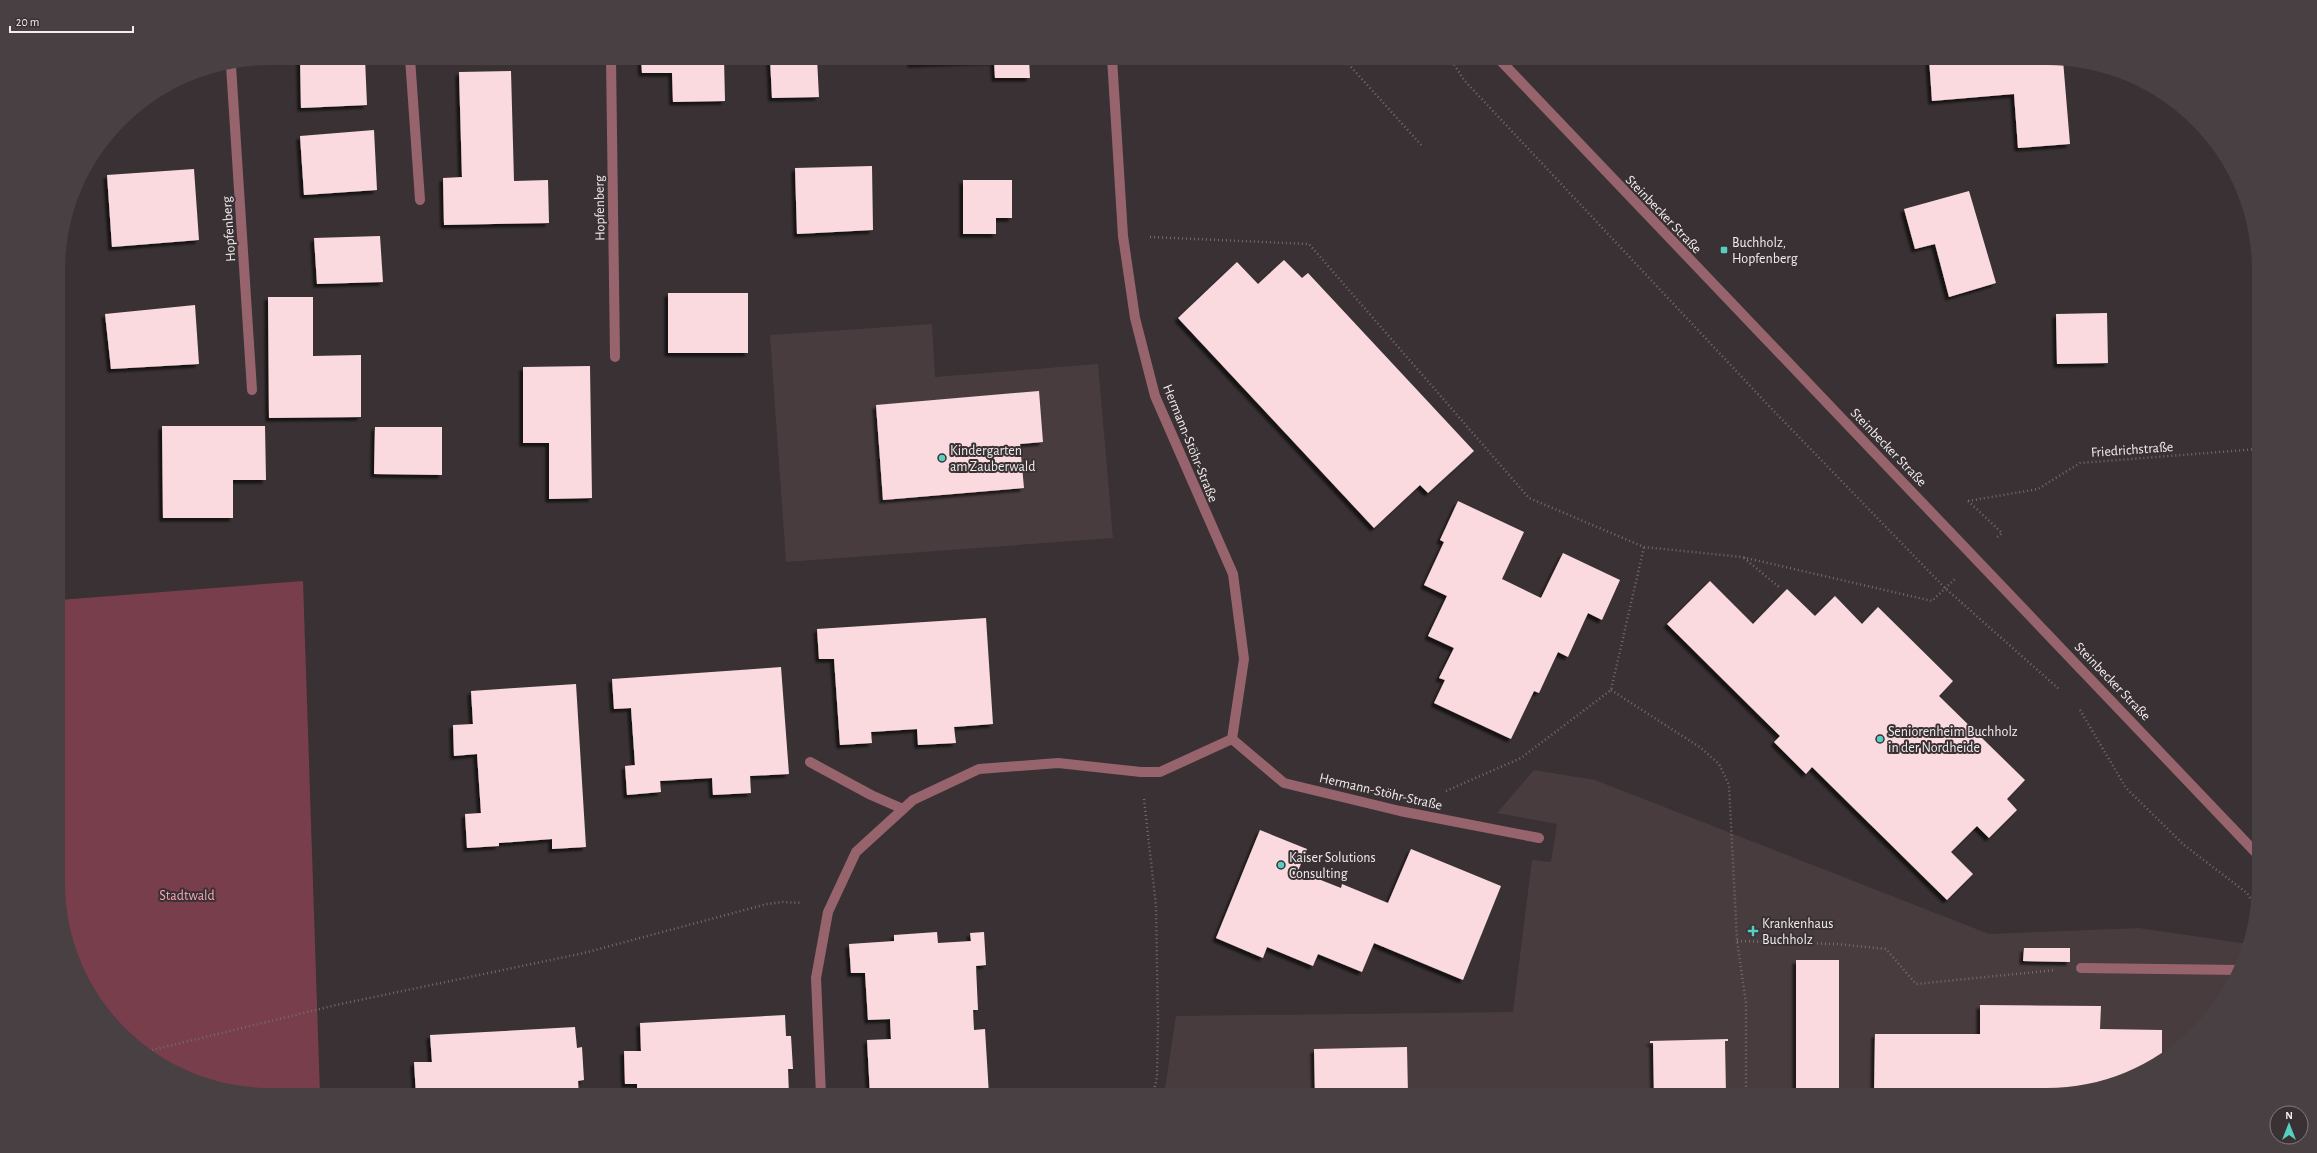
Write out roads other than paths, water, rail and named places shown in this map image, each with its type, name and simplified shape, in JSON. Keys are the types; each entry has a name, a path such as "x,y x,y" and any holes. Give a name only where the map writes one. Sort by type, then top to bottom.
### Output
{"street":[{"path":"410,65 420,200"},
{"name":"Hopfenberg","path":"611,65 615,358"},
{"name":"Hermann-Stöhr-Straße","path":"1112,65 1123,236 1134,318 1155,396 1233,574 1244,659 1232,739 1284,783 1400,810 1539,838"},
{"name":"Steinbecker Straße","path":"1505,65 2252,849"},
{"name":"Hopfenberg","path":"231,69 252,390"},
{"path":"822,1088 816,978 828,912 856,852 912,800 979,769 1058,763 1142,772 1160,772 1232,739"},
{"path":"810,762 871,795 903,809"},
{"path":"2081,968 2233,970"}],"place":[{"name":"Buchholz, Hopfenberg","path":"1724,250"},
{"name":"Kindergarten am Zauberwald","path":"942,458"},
{"name":"Seniorenheim Buchholz in der Nordheide","path":"1880,739"},
{"name":"Kaiser Solutions Consulting","path":"1281,865"},
{"name":"Krankenhaus Buchholz","path":"1753,931"}],"park label":[{"name":"Stadtwald","path":"187,895"}]}
